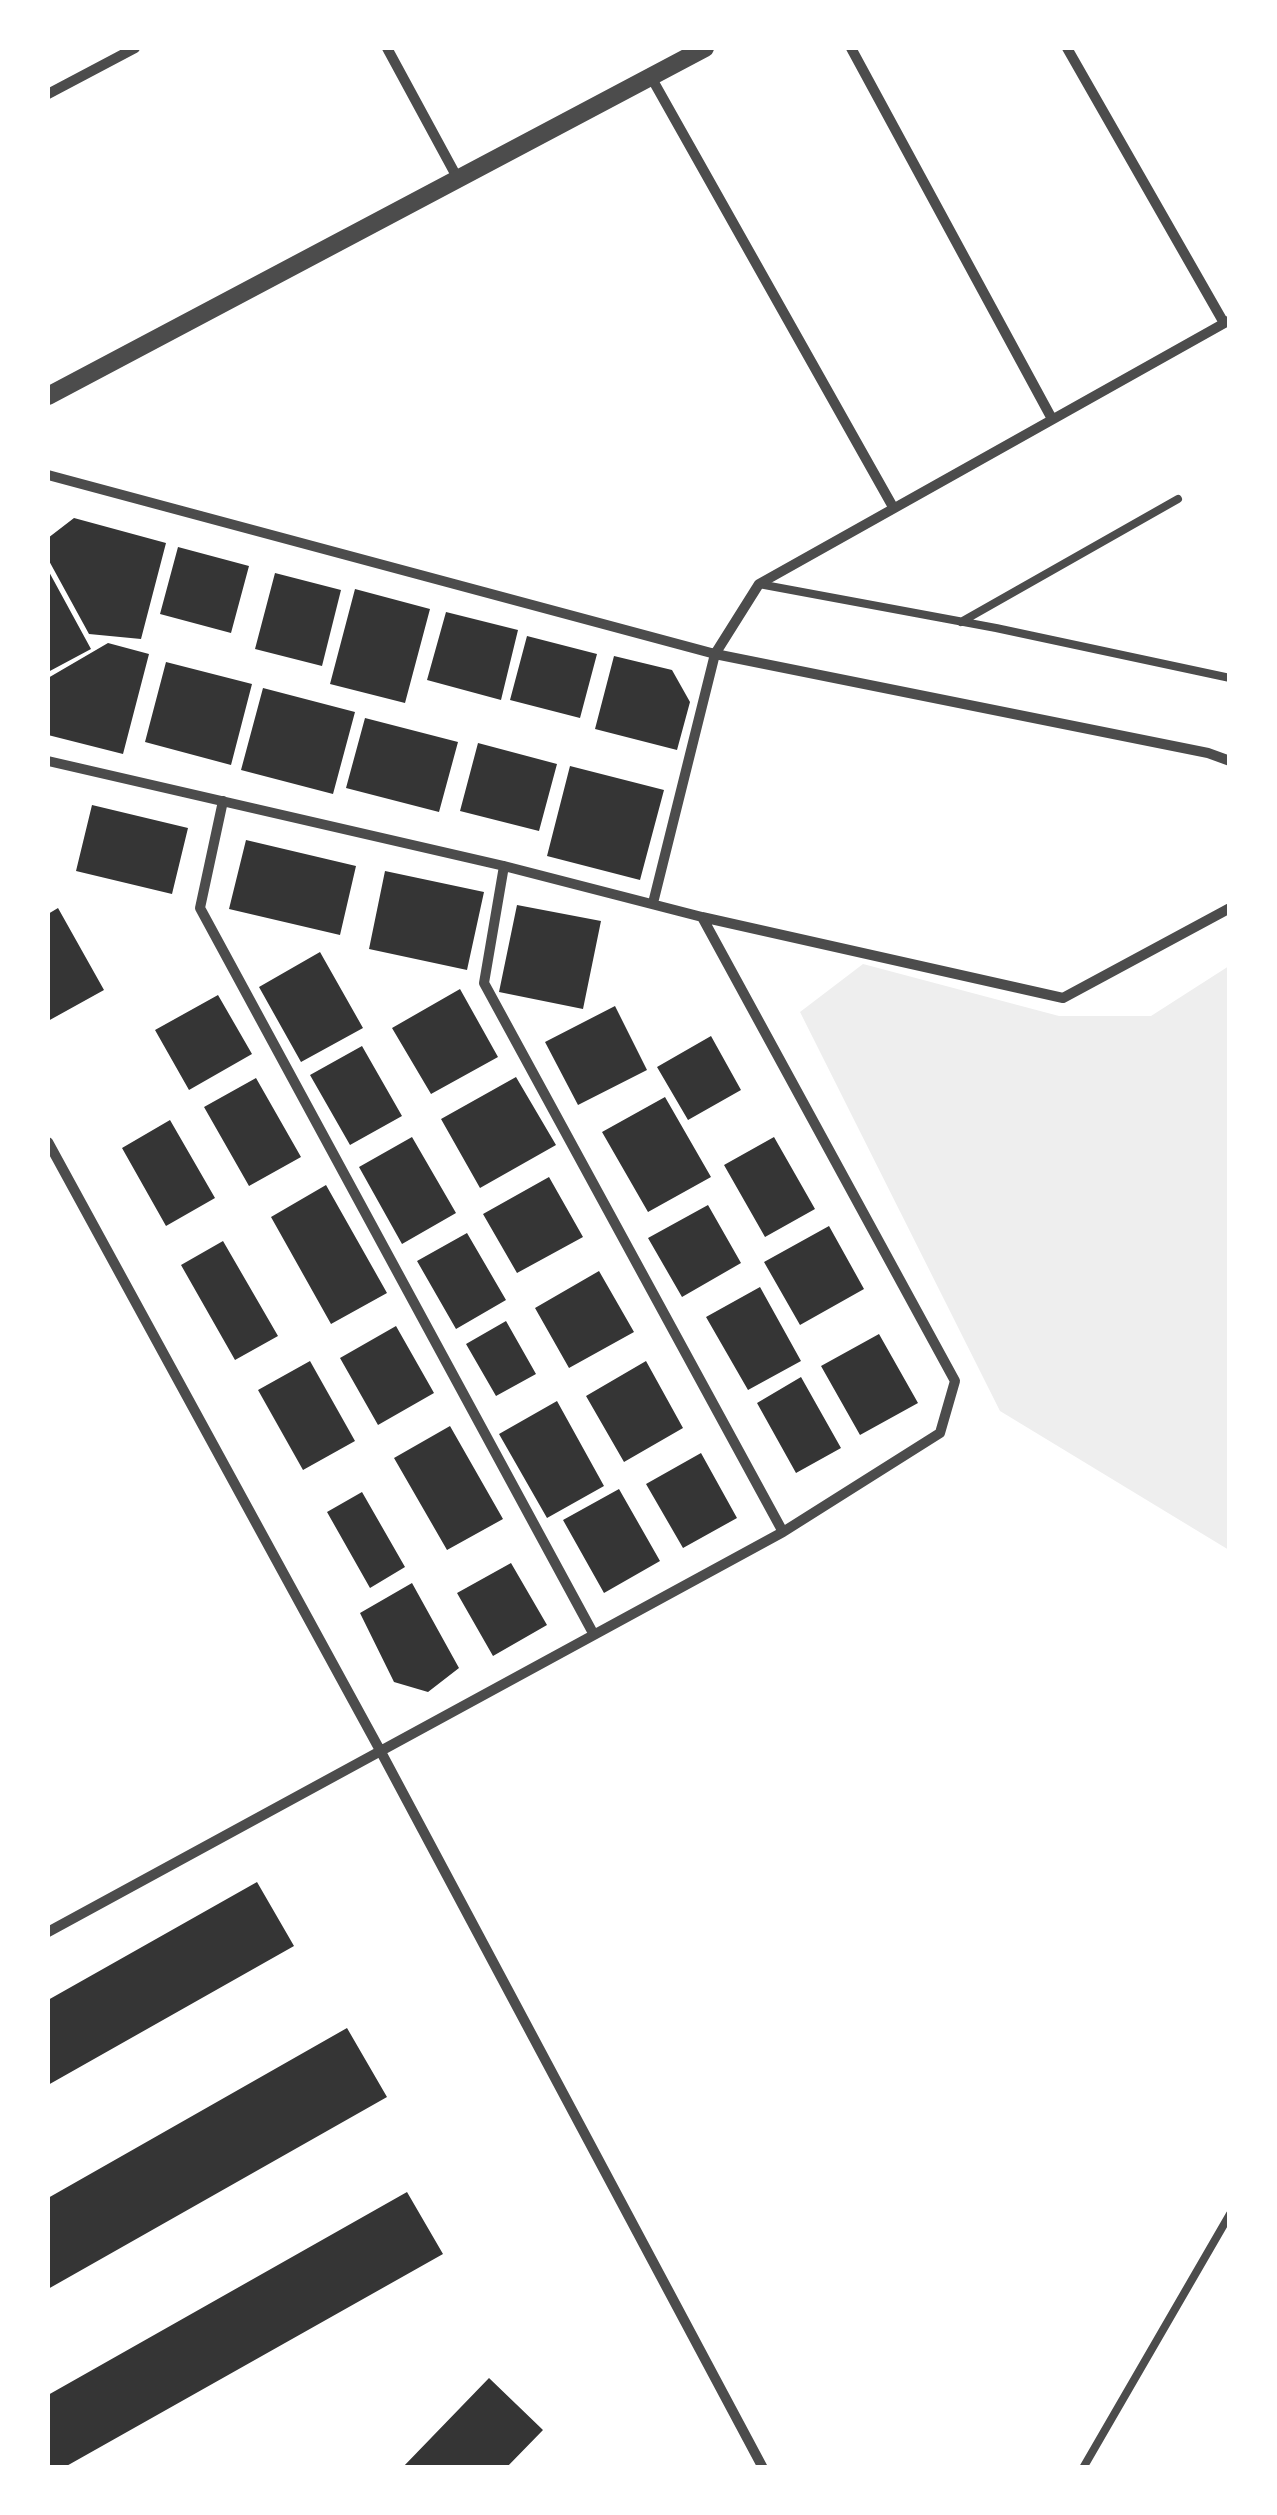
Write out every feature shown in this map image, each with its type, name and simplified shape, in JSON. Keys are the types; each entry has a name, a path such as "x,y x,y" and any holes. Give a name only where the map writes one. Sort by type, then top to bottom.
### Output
{"street":[{"path":"48,94 135,48"},
{"path":"387,48 458,179"},
{"path":"48,396 705,48"},
{"path":"851,48 1051,417"},
{"path":"653,903 715,654 759,584 1051,417 1227,322 1067,48"},
{"path":"652,77 893,507"},
{"path":"48,475 715,654 1208,752 1230,761"},
{"path":"48,760 504,866 702,917 1062,998 1230,908"},
{"path":"222,800 200,908 594,1633"},
{"path":"504,866 484,983 783,1532"},
{"path":"48,1932 783,1532 940,1433 956,1381 702,917"},
{"path":"48,1142 381,1752 763,2468"}],"lane":[{"path":"961,622 1178,500"},
{"path":"759,584 1230,678"},
{"path":"1083,2468 1230,2214"}],"shaded area":[{"path":"863,964 1059,1016 1151,1016 1229,966 1229,1550 1000,1411 800,1012"}],"building":[{"path":"74,518 166,543 141,639 89,634 48,559 48,538"},
{"path":"178,547 249,566 231,633 160,614"},
{"path":"48,570 91,649 48,672"},
{"path":"275,573 341,590 322,666 255,649"},
{"path":"355,589 430,609 405,703 330,684"},
{"path":"446,612 518,630 501,700 427,680"},
{"path":"527,636 597,654 580,718 510,700"},
{"path":"108,643 149,654 123,754 48,735 48,678"},
{"path":"614,656 672,670 690,702 677,750 595,729"},
{"path":"166,662 252,684 231,765 145,742"},
{"path":"263,688 355,712 333,794 241,770"},
{"path":"365,718 458,742 439,812 346,788"},
{"path":"478,743 557,764 539,831 460,811"},
{"path":"570,766 664,790 640,880 547,856"},
{"path":"92,805 188,828 172,894 76,871"},
{"path":"246,840 356,866 340,935 229,909"},
{"path":"385,871 484,892 467,970 369,949"},
{"path":"517,905 601,921 583,1009 499,992"},
{"path":"58,908 104,990 48,1021 48,914"},
{"path":"320,952 363,1028 301,1062 259,987"},
{"path":"460,989 498,1057 431,1094 392,1028"},
{"path":"218,995 252,1054 189,1090 155,1030"},
{"path":"615,1006 647,1070 578,1105 545,1042"},
{"path":"711,1036 741,1090 688,1120 657,1067"},
{"path":"362,1046 402,1116 350,1145 310,1075"},
{"path":"516,1077 556,1145 480,1188 441,1119"},
{"path":"256,1078 301,1157 249,1186 204,1107"},
{"path":"665,1097 711,1177 648,1212 602,1132"},
{"path":"170,1120 215,1198 166,1226 122,1148"},
{"path":"412,1137 456,1213 402,1244 359,1167"},
{"path":"774,1137 815,1209 765,1237 724,1165"},
{"path":"549,1177 583,1237 517,1273 483,1214"},
{"path":"326,1185 387,1293 331,1324 271,1217"},
{"path":"708,1205 741,1263 682,1297 648,1238"},
{"path":"829,1226 864,1289 800,1325 764,1262"},
{"path":"467,1233 506,1300 456,1329 417,1261"},
{"path":"223,1241 278,1336 235,1360 181,1265"},
{"path":"599,1271 634,1332 569,1368 535,1308"},
{"path":"760,1287 801,1361 748,1390 706,1317"},
{"path":"506,1321 536,1374 496,1396 466,1344"},
{"path":"396,1326 434,1393 378,1425 340,1358"},
{"path":"879,1334 918,1403 860,1435 821,1366"},
{"path":"310,1361 355,1441 303,1470 258,1390"},
{"path":"646,1361 683,1428 624,1462 586,1396"},
{"path":"801,1377 841,1448 796,1473 757,1403"},
{"path":"557,1401 604,1486 547,1518 499,1434"},
{"path":"450,1426 503,1519 447,1550 394,1458"},
{"path":"701,1453 737,1518 683,1548 646,1484"},
{"path":"619,1489 660,1561 604,1593 563,1520"},
{"path":"362,1492 405,1567 370,1588 327,1512"},
{"path":"511,1563 547,1625 493,1656 457,1593"},
{"path":"412,1583 459,1668 428,1692 394,1682 360,1613"},
{"path":"257,1882 294,1946 48,2085 48,2000"},
{"path":"347,2028 387,2097 48,2289 48,2198"},
{"path":"407,2192 443,2254 63,2468 48,2468 48,2395"},
{"path":"489,2378 543,2430 506,2468 402,2468"}]}
